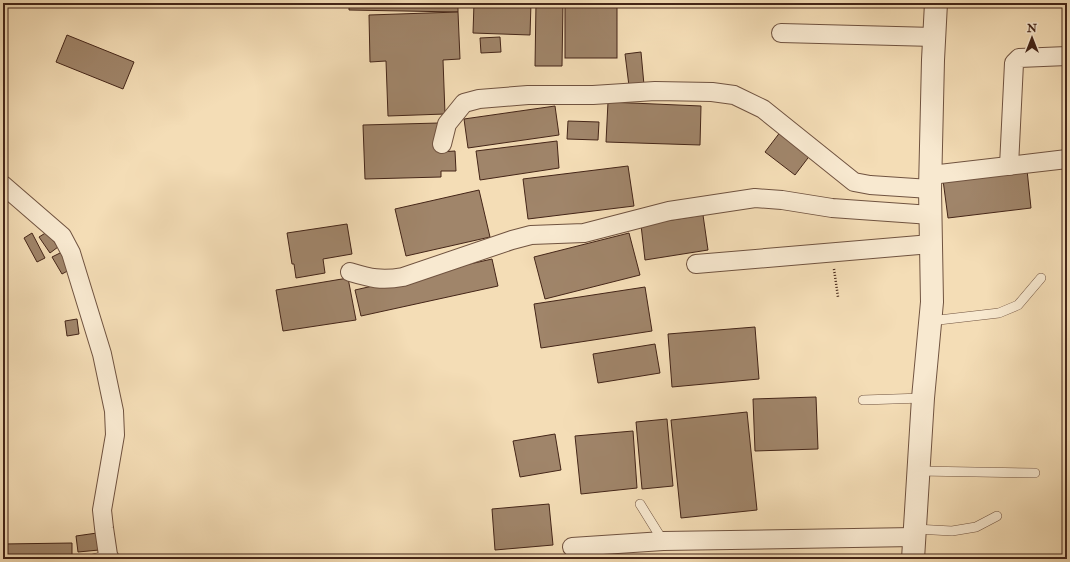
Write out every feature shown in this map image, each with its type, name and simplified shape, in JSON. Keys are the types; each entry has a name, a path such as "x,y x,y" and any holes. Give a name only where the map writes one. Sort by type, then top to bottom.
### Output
{"street":[{"path":"913,559 923,398 932,302 930,182 936,5"},
{"path":"781,33 934,37"},
{"path":"1009,166 1014,63 1019,58 1067,56"},
{"path":"442,144 446,124 464,103 479,99 528,95 655,91 712,92 734,95 763,110 854,182 870,185 930,182 1009,166 1067,159"},
{"path":"3,185 62,236 71,253 102,354 114,411 116,435 102,510 104,528 103,558"},
{"path":"350,272 375,279 389,280 403,277 531,235 584,233 669,211 755,198 782,200 832,208 931,215"},
{"path":"696,264 931,244"},
{"path":"572,547 611,552 663,541 915,533"}],"lane":[{"path":"930,321 999,313 1018,305 1042,278"},
{"path":"864,400 923,398"},
{"path":"919,471 1035,473"},
{"path":"640,504 663,541"},
{"path":"915,533 952,531 976,527 997,516"}],"path":[{"path":"848,5 936,5"},
{"path":"832,253 838,297"}],"building":[{"path":"349,3 458,3 458,12 349,10"},
{"path":"474,3 531,3 530,35 473,33"},
{"path":"536,3 563,3 562,66 535,66"},
{"path":"565,3 617,3 617,58 565,58"},
{"path":"458,12 460,59 443,60 445,114 388,116 386,61 370,62 369,15"},
{"path":"67,35 134,62 123,89 56,62"},
{"path":"500,37 501,52 481,53 480,38"},
{"path":"641,52 644,85 629,86 625,54"},
{"path":"608,102 701,106 700,145 606,142"},
{"path":"555,106 559,135 468,148 464,119"},
{"path":"568,121 599,122 598,140 567,139"},
{"path":"439,123 440,152 455,151 456,171 441,171 441,177 365,179 363,125"},
{"path":"781,131 811,154 795,175 765,152"},
{"path":"557,141 559,168 480,180 476,151"},
{"path":"628,166 634,206 528,219 523,179"},
{"path":"1027,170 1031,208 948,218 943,180"},
{"path":"479,190 490,237 406,256 395,209"},
{"path":"703,215 708,250 645,260 641,225"},
{"path":"347,224 352,254 323,259 325,273 296,278 287,233"},
{"path":"47,232 58,247 50,253 39,237"},
{"path":"32,233 45,258 37,262 24,238"},
{"path":"629,233 640,275 545,299 534,257"},
{"path":"64,251 73,268 62,274 52,257"},
{"path":"492,259 498,286 361,316 355,290"},
{"path":"348,278 356,320 283,331 276,290"},
{"path":"645,287 652,331 541,348 534,304"},
{"path":"77,319 79,334 67,336 65,321"},
{"path":"755,327 759,379 672,387 668,334"},
{"path":"655,344 660,373 598,383 593,354"},
{"path":"816,397 818,449 755,451 753,399"},
{"path":"747,412 757,510 681,518 671,420"},
{"path":"667,419 673,486 642,489 636,422"},
{"path":"633,431 637,488 581,494 575,436"},
{"path":"555,434 561,470 520,477 513,441"},
{"path":"549,504 553,545 495,550 492,509"},
{"path":"97,533 99,550 78,552 76,536"},
{"path":"72,543 72,559 3,559 3,544"},
{"path":"607,552 608,559 568,559 567,557"}]}
